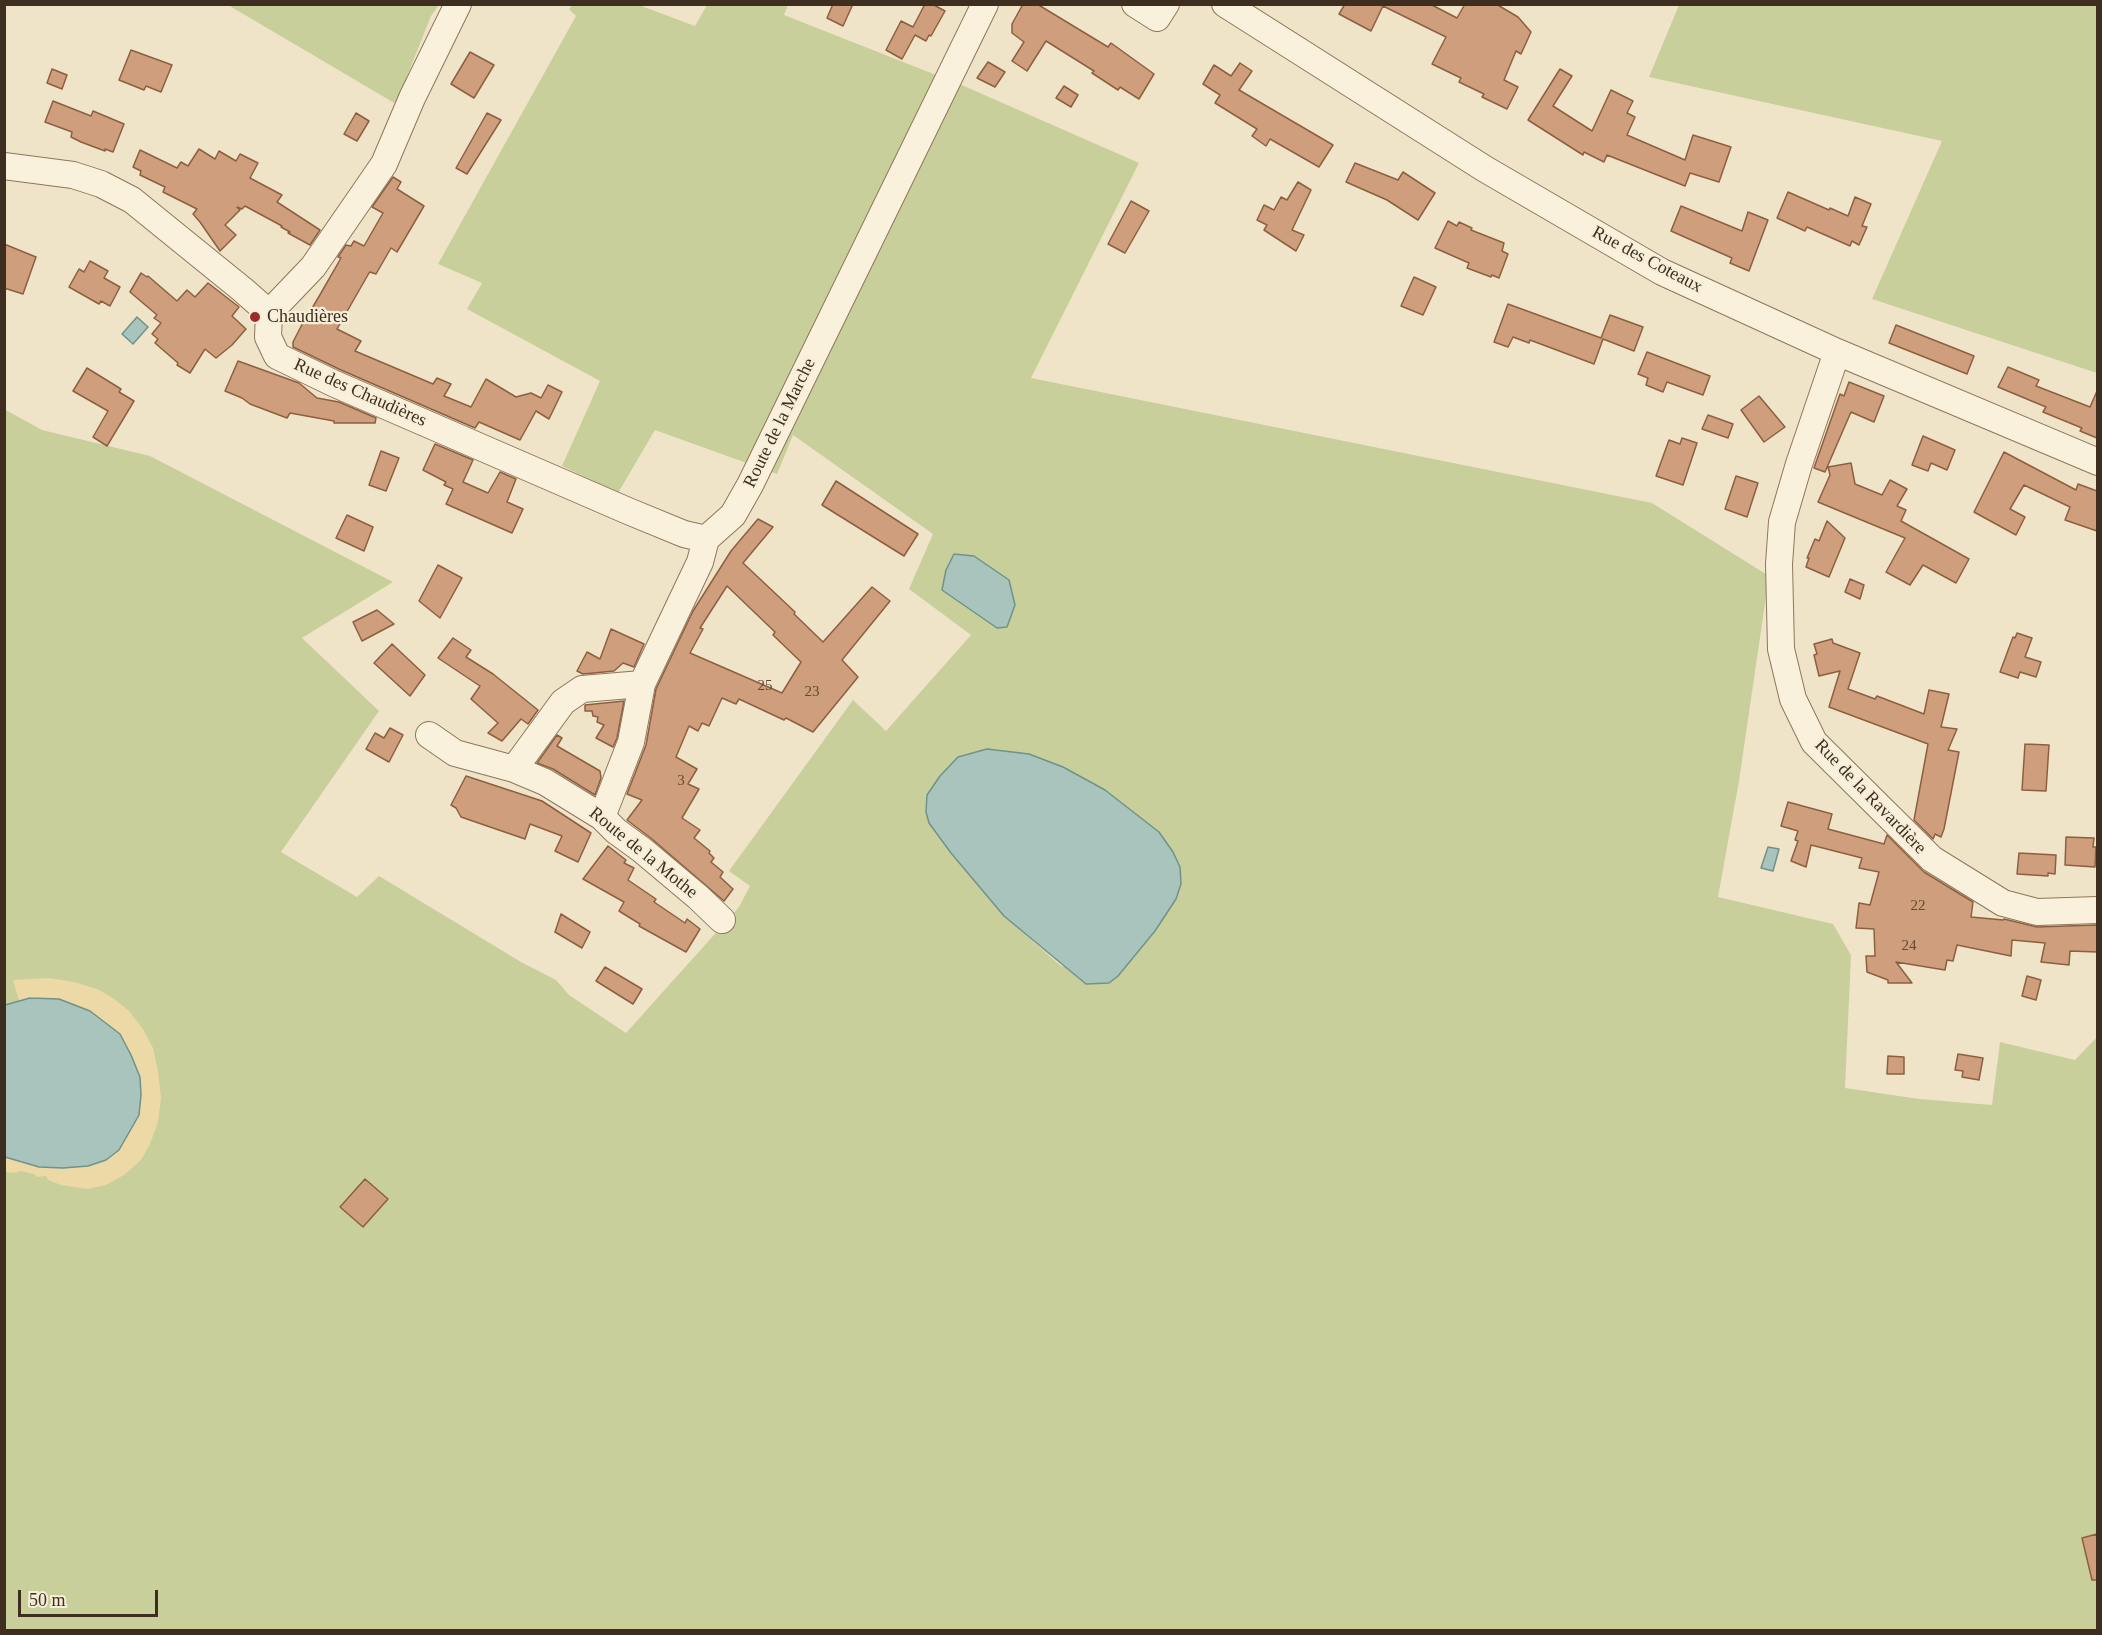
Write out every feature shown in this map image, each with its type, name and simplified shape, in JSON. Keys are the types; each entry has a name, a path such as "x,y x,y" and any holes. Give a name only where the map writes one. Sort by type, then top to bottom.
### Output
{"street":[{"path":"4,166 73,175 101,184 132,200 269,313 313,267 384,164 412,98 458,4"},
{"name":"Route de la Marche","path":"706,539 733,516 750,485 985,4"},
{"path":"1136,4 1157,18 1166,4"},
{"name":"Rue des Coteaux","path":"1225,4 1476,163 1662,272 1837,352 2097,462"},
{"name":"Rue des Chaudières","path":"269,313 268,337 277,356 335,384 628,511 684,534 706,539"},
{"name":"Rue de la Ravardière","path":"1837,352 1782,522 1779,564 1781,649 1793,699 1814,742 1932,859 2003,903 2037,912 2097,910"},
{"path":"602,817 632,742 642,684 700,562 706,539"},
{"path":"514,770 563,702 582,689 642,684"},
{"name":"Route de la Mothe","path":"429,735 455,753 514,770 545,782 602,817 698,897 722,920"}],"green space":[{"path":"228,5 439,5 431,16 396,104"},
{"path":"572,5 639,5 695,26 707,5 788,5 784,15 964,86 1139,163 1031,378 1652,503 1769,576 1739,781 1718,897 1833,924 1851,955 1845,1088 1919,1099 1992,1105 2000,1042 2075,1060 2097,1037 2097,1630 5,1630 4,409 42,430 150,456 393,582 302,638 379,711 281,852 357,897 379,876 521,962 556,980 569,995 626,1033 739,907 750,886 729,871 853,700 886,731 971,635 909,589 933,534 793,435 777,474 655,430 618,493 562,466 600,381 467,309 482,283 438,264 576,16 569,9","holes":["929,823 1176,899 1155,931 1118,976 1061,966 1004,916"]},
{"path":"1679,5 2097,5 2097,373 1872,299 1942,141 1649,77"}],"sand":[{"path":"49,978 97,989 113,998 129,1011 143,1029 153,1048 161,1098 158,1122 141,1160 124,1175 106,1185 88,1189 61,1185 48,1180 46,1176 37,1177 21,1171 5,1172 4,1157 39,1167 88,1166 119,1150 139,1115 140,1077 120,1034 90,1011 30,998 19,1001 13,980"}],"water":[{"path":"137,317 148,327 133,344 122,334"},
{"path":"954,554 974,556 1009,580 1015,605 1007,627 997,628 942,590 946,570"},
{"path":"987,749 1029,754 1063,767 1105,790 1159,832 1173,852 1180,867 1181,884 1176,899 1155,931 1118,976 1109,983 1086,984 1004,916 929,823 926,812 927,795 940,776 958,757"},
{"path":"1768,847 1779,849 1773,871 1761,868"},
{"path":"30,998 59,999 90,1011 120,1034 131,1055 140,1077 139,1115 119,1150 106,1160 88,1166 63,1168 39,1167 5,1157 5,1005"}],"building":[{"path":"833,4 853,4 843,26 827,18"},
{"path":"925,4 932,4 945,11 931,36 929,35 926,41 915,35 902,59 886,50 901,21 913,27"},
{"path":"1023,4 1037,4 1108,47 1111,43 1154,74 1139,99 1120,87 1118,90 1092,73 1094,71 1046,41 1027,71 1012,61 1024,42 1012,33 1012,24"},
{"path":"1345,4 1430,4 1457,18 1465,4 1496,4 1518,17 1531,32 1521,54 1516,51 1504,80 1518,87 1507,109 1459,82 1461,78 1432,64 1446,37 1383,6 1371,31 1339,14"},
{"path":"131,50 172,65 161,92 146,86 144,90 119,80"},
{"path":"470,52 494,65 474,98 451,84"},
{"path":"988,62 1005,72 995,87 977,78"},
{"path":"1240,63 1252,71 1239,90 1333,145 1319,167 1270,139 1266,146 1252,136 1257,129 1215,103 1220,95 1203,84 1214,65 1231,76"},
{"path":"52,69 67,75 62,89 47,83"},
{"path":"1560,69 1572,76 1553,106 1592,131 1611,90 1633,101 1627,113 1635,117 1627,135 1685,160 1693,135 1731,147 1719,182 1690,173 1685,186 1607,155 1604,162 1584,152 1583,155 1528,120"},
{"path":"1064,86 1078,95 1071,107 1056,98"},
{"path":"53,101 91,116 93,111 124,124 113,152 81,142 71,137 72,132 45,122"},
{"path":"356,113 369,121 357,141 344,134"},
{"path":"487,113 501,120 467,174 456,168"},
{"path":"199,149 215,159 219,151 236,161 240,154 258,163 250,178 282,195 277,202 320,230 310,245 288,233 290,232 282,226 245,206 242,209 237,207 240,210 225,225 236,235 220,251 193,214 197,209 163,192 165,187 140,175 141,171 133,167 140,150 177,168 181,162 188,166"},
{"path":"1355,163 1398,180 1403,172 1435,193 1418,220 1387,200 1346,182"},
{"path":"393,177 401,182 397,189 424,206 397,252 391,248 376,274 369,273 337,329 361,341 355,351 433,384 437,378 451,384 444,396 471,407 486,379 516,397 531,393 541,398 548,385 562,392 549,419 536,411 520,440 479,422 475,428 293,347 293,342 310,309 341,258 338,257 346,245 351,246 354,241 364,246 383,213 372,207"},
{"path":"1298,182 1311,190 1292,230 1304,235 1296,251 1264,230 1267,225 1257,220 1264,205 1274,210 1281,197 1287,200"},
{"path":"1788,192 1848,216 1855,197 1871,204 1862,226 1867,227 1859,245 1852,241 1850,246 1807,227 1805,231 1777,218"},
{"path":"1131,201 1149,211 1125,253 1108,244"},
{"path":"1681,206 1742,231 1748,212 1768,220 1749,271 1730,263 1732,258 1671,231"},
{"path":"1448,221 1457,226 1459,222 1472,228 1471,230 1504,243 1502,251 1508,254 1499,278 1467,268 1469,263 1435,248"},
{"path":"4,244 36,257 23,294 4,288"},
{"path":"90,261 108,271 104,278 120,287 110,306 101,301 99,304 69,287 79,269 84,272"},
{"path":"141,273 148,276 177,301 187,290 195,297 208,283 239,307 232,316 246,329 216,358 205,349 190,373 177,365 178,363 155,343 158,339 152,334 161,323 154,318 157,315 130,292"},
{"path":"1414,277 1436,287 1423,315 1401,306"},
{"path":"1508,304 1601,338 1610,315 1643,327 1634,351 1603,339 1594,364 1530,340 1529,343 1513,337 1508,347 1494,342"},
{"path":"1896,325 1974,356 1967,374 1889,343"},
{"path":"1647,352 1710,376 1703,395 1667,382 1663,392 1646,385 1648,378 1638,374"},
{"path":"238,361 299,383 317,398 339,402 376,418 375,423 334,423 334,421 290,413 287,418 250,404 225,391"},
{"path":"2008,367 2039,380 2036,386 2090,407 2097,391 2097,438 2080,431 2082,428 2043,412 2046,407 1998,387"},
{"path":"87,368 121,389 119,392 134,401 107,446 93,437 108,411 73,391"},
{"path":"1849,382 1884,396 1874,422 1851,412 1825,472 1814,468 1840,394 1844,396"},
{"path":"1759,396 1785,427 1764,442 1741,410"},
{"path":"1708,415 1733,424 1728,438 1702,429"},
{"path":"1923,436 1955,450 1947,470 1931,463 1928,471 1912,465"},
{"path":"1682,438 1697,443 1683,485 1656,476 1669,440 1680,444"},
{"path":"435,444 473,460 463,482 488,493 500,472 516,479 507,502 523,509 512,533 446,504 453,489 444,485 446,482 423,470"},
{"path":"381,451 399,458 386,491 369,485"},
{"path":"2004,452 2076,490 2078,484 2097,491 2097,531 2065,520 2070,507 2024,485 2010,509 2025,517 2016,535 1974,512"},
{"path":"1851,463 1855,484 1882,495 1890,480 1907,489 1897,506 1906,510 1901,521 1969,559 1956,583 1923,565 1910,585 1886,572 1905,538 1818,502 1830,475 1828,467"},
{"path":"1736,476 1758,483 1747,517 1725,509"},
{"path":"836,481 918,534 904,556 822,505"},
{"path":"347,515 373,527 364,551 336,538"},
{"path":"758,519 773,527 743,563 823,642 872,587 890,601 842,660 858,677 813,732 739,699 736,704 722,698 709,726 702,723 698,731 689,726 676,757 697,769 688,784 699,789 682,818 700,830 694,838 710,851 709,853 714,858 711,862 723,872 720,877 733,889 724,901 627,820 642,800 627,794 646,745 656,689 693,611 731,551","holes":["727,586 775,632 773,635 801,662 782,693 690,653 703,629 700,628"]},
{"path":"1827,521 1845,538 1829,577 1806,567 1809,558 1807,558 1815,539 1819,541"},
{"path":"438,565 462,578 440,618 419,601"},
{"path":"1850,579 1864,585 1860,599 1845,592"},
{"path":"377,610 394,624 362,641 353,622"},
{"path":"611,629 644,644 634,667 623,663 614,671 583,674 577,671 587,652 600,659"},
{"path":"2017,633 2032,638 2025,657 2041,662 2036,677 2020,672 2018,678 2000,672 2013,637 2015,638"},
{"path":"453,638 471,650 466,657 493,674 538,710 528,724 521,719 502,741 488,733 498,723 471,699 480,686 438,658"},
{"path":"1832,639 1833,643 1860,653 1848,689 1875,699 1877,696 1924,714 1929,690 1949,694 1941,727 1957,729 1948,750 1959,752 1941,837 1935,834 1933,839 1914,820 1928,744 1829,707 1840,671 1819,676 1814,644"},
{"path":"392,644 425,675 410,696 374,663"},
{"path":"624,701 613,747 596,738 604,725 597,722 598,717 593,716 592,711 585,711 585,705"},
{"path":"390,728 403,735 389,762 366,749 375,733 384,738"},
{"path":"557,735 562,738 557,746 600,771 601,778 595,795 553,769 537,763"},
{"path":"2025,744 2049,745 2046,791 2022,790"},
{"path":"466,776 542,801 591,833 578,862 555,851 562,836 530,824 525,839 461,817 456,808 451,805"},
{"path":"1788,802 1832,814 1828,829 1884,844 1887,835 1924,872 1973,902 1971,917 2004,919 2037,927 2097,925 2097,952 2070,951 2069,965 2041,962 2045,943 2012,940 2011,956 1957,945 1953,961 1947,960 1945,970 1896,962 1912,983 1888,983 1888,980 1867,972 1866,956 1875,956 1874,929 1856,928 1859,903 1870,905 1879,872 1859,868 1862,858 1811,845 1806,867 1791,861 1798,841 1795,840 1798,831 1781,826"},
{"path":"2066,837 2094,838 2095,867 2065,865"},
{"path":"608,846 626,860 624,863 634,868 628,880 656,899 654,902 685,923 687,919 700,929 686,952 639,926 640,924 619,911 624,902 583,879"},
{"path":"2019,853 2056,855 2055,874 2048,873 2048,876 2017,874"},
{"path":"561,914 590,932 582,948 555,932"},
{"path":"605,967 642,989 633,1004 596,981"},
{"path":"2027,976 2041,980 2036,1000 2022,996"},
{"path":"1958,1054 1983,1058 1979,1080 1962,1077 1963,1071 1955,1070"},
{"path":"1888,1056 1904,1057 1904,1074 1887,1074"},
{"path":"365,1179 388,1199 363,1227 340,1207"},
{"path":"2097,1534 2097,1580 2092,1580 2082,1538"}],"place":[{"name":"Chaudières","path":"255,317"}]}
